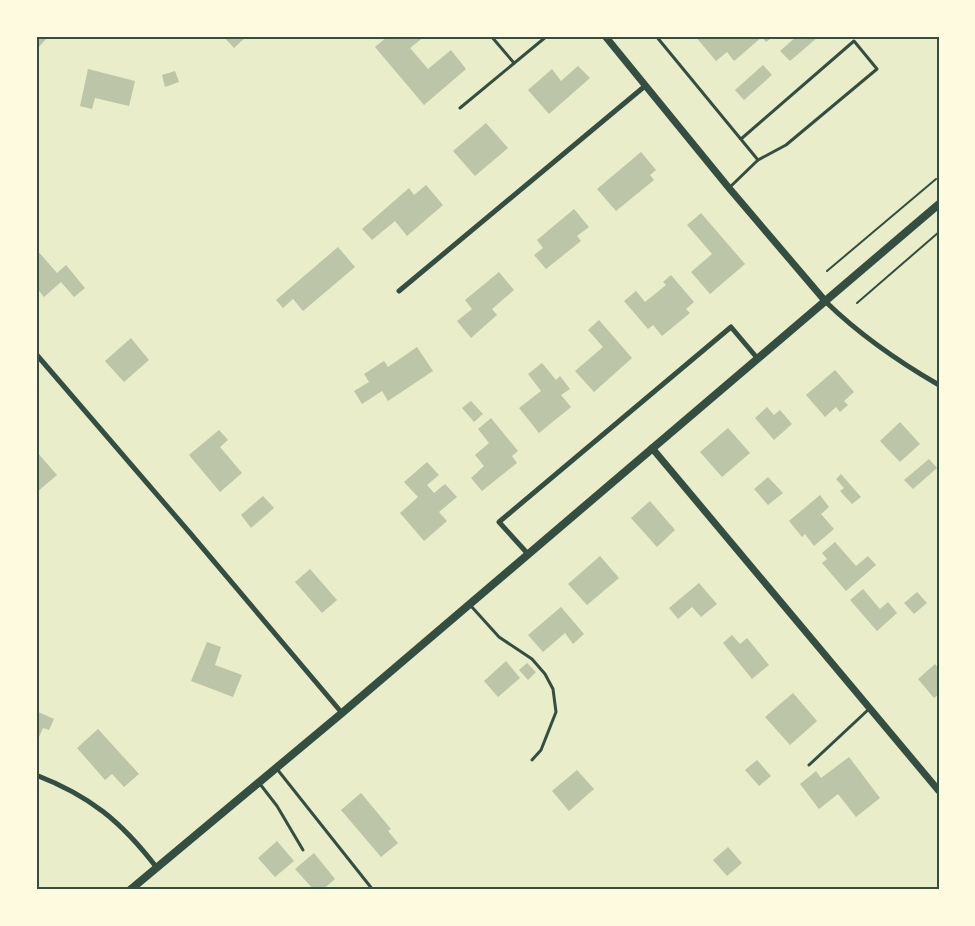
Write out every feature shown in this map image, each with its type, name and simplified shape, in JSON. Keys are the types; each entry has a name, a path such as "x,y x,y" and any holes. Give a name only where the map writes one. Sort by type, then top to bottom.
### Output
{"main road":[{"path":"130,890 470,605 939,204"}],"street":[{"path":"604,36 826,302 868,337 939,385"},
{"path":"399,291 645,86"},
{"path":"528,554 499,522 731,327 758,359"},
{"path":"36,354 342,713"},
{"path":"652,448 939,791"},
{"path":"36,775 61,784 108,813 138,843 157,868"}],"lane":[{"path":"491,36 514,63"},
{"path":"537,36 541,41"},
{"path":"460,108 547,36"},
{"path":"656,36 758,160"},
{"path":"729,188 758,160 786,145 877,69 854,41 741,139"},
{"path":"470,605 499,637 532,659 553,689 556,712 541,750 532,760"},
{"path":"809,765 870,708"},
{"path":"276,768 373,890"},
{"path":"259,783 277,806 303,850"}],"path":[{"path":"827,271 936,179"},
{"path":"857,303 939,232"}],"building":[{"path":"36,36 47,38 36,50"},
{"path":"223,36 247,36 234,48"},
{"path":"388,36 425,36 410,48 428,69 451,50 466,69 424,105 375,47"},
{"path":"695,36 774,36 766,42 762,37 734,61 727,52 716,61"},
{"path":"797,36 818,37 790,61 780,51"},
{"path":"763,65 772,75 744,100 735,90"},
{"path":"578,66 590,78 549,114 528,90 552,69 561,81"},
{"path":"88,69 135,81 129,106 95,98 92,109 80,106"},
{"path":"175,71 179,82 165,87 162,75"},
{"path":"486,123 508,148 475,176 453,151"},
{"path":"641,152 656,170 650,175 654,180 616,211 597,189"},
{"path":"426,185 443,205 407,236 395,221 372,240 362,229 409,188 414,195"},
{"path":"574,209 589,227 577,236 581,241 546,269 534,255 543,248 537,240"},
{"path":"701,213 745,264 710,294 691,272 712,254 687,225"},
{"path":"338,247 355,267 303,311 293,299 283,308 276,300"},
{"path":"36,249 57,273 66,265 85,288 74,297 61,282 44,297 36,287"},
{"path":"499,272 514,290 492,309 497,315 471,338 457,321 472,309 465,300"},
{"path":"671,275 694,302 686,309 690,313 662,336 653,325 648,329 624,301 636,291 645,302 666,285 663,282"},
{"path":"599,320 632,358 594,392 575,371 603,347 588,330"},
{"path":"131,338 149,360 124,382 105,361"},
{"path":"417,347 433,371 388,401 382,391 362,404 354,391 369,382 364,374 384,361 388,367"},
{"path":"542,363 556,380 560,376 570,389 561,395 571,407 539,433 519,408 541,391 528,374"},
{"path":"835,370 854,392 844,401 848,405 840,412 836,407 825,417 806,395"},
{"path":"471,401 483,414 474,422 462,408"},
{"path":"767,407 774,415 780,410 792,424 774,440 755,418"},
{"path":"491,418 518,451 512,456 517,463 482,491 471,478 484,466 475,455 489,443 478,429"},
{"path":"900,422 920,444 900,462 880,441"},
{"path":"728,428 750,453 722,477 700,452"},
{"path":"219,430 228,440 220,447 242,473 220,492 189,455"},
{"path":"36,451 57,475 37,492 36,490"},
{"path":"929,459 937,468 913,489 904,480"},
{"path":"427,462 439,475 427,485 434,493 445,484 457,497 439,512 447,521 424,541 400,513 418,497 404,482"},
{"path":"841,474 861,497 852,504 840,491 844,488 836,479"},
{"path":"768,477 783,493 768,505 754,489"},
{"path":"820,495 829,507 821,514 834,529 814,546 805,534 802,537 789,521"},
{"path":"263,496 274,508 251,528 241,515"},
{"path":"650,501 675,530 657,547 631,518"},
{"path":"835,542 856,566 868,556 876,565 846,591 822,563 827,559 822,553"},
{"path":"600,556 619,578 587,605 568,584"},
{"path":"310,569 337,600 322,613 295,582"},
{"path":"699,583 717,604 701,617 692,607 678,619 669,608"},
{"path":"863,589 880,609 888,602 897,613 877,631 850,600"},
{"path":"917,592 927,603 914,614 904,603"},
{"path":"561,607 584,634 573,644 565,633 543,652 528,635"},
{"path":"732,635 740,644 747,638 769,665 752,679 723,643"},
{"path":"207,642 221,647 215,665 242,675 233,697 191,681"},
{"path":"506,661 520,678 498,697 484,681"},
{"path":"527,663 536,672 528,680 519,670"},
{"path":"935,664 939,669 939,694 934,698 918,679"},
{"path":"793,693 817,721 790,745 765,717"},
{"path":"36,711 54,719 49,730 43,728 36,744"},
{"path":"98,729 139,774 124,787 112,774 105,780 77,748"},
{"path":"849,757 880,798 856,817 838,794 819,809 800,784 816,771 821,778"},
{"path":"757,760 771,776 759,786 745,770"},
{"path":"577,770 594,789 569,811 552,791"},
{"path":"361,793 391,829 388,831 398,843 381,857 341,810"},
{"path":"277,841 294,861 275,877 258,858"},
{"path":"728,847 742,863 727,876 713,860"},
{"path":"314,853 335,879 322,890 314,890 295,869"}]}
